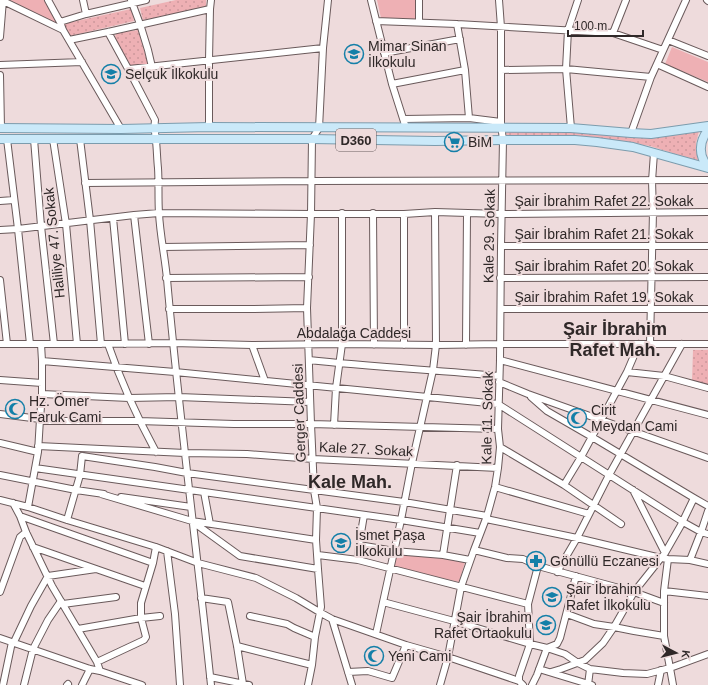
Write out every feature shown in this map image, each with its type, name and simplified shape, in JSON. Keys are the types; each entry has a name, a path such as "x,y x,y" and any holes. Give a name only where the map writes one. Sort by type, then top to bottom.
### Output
{"main road":[{"name":"D360","path":"0,128 406,128 502,125 651,134 708,126"},
{"path":"708,130 701,142 700,149 701,156 708,167"},
{"name":"D360","path":"3,139 312,139 435,141 575,140 633,148 708,167"}],"street":[{"path":"0,37 2,0 63,30"},
{"path":"48,0 63,30 121,129"},
{"path":"83,0 86,14"},
{"path":"60,22 131,2 146,0"},
{"path":"209,127 211,0"},
{"path":"312,139 319,128 323,48 328,0"},
{"path":"371,0 392,84 406,128"},
{"path":"419,0 419,22"},
{"name":"Kale 29. Sokak","path":"500,0 503,140 500,344"},
{"path":"571,128 566,69 568,30 578,0"},
{"path":"613,34 626,0"},
{"path":"631,133 651,77 686,0"},
{"path":"131,2 140,24 152,67"},
{"path":"69,40 210,9"},
{"path":"376,21 501,26 613,34 663,50"},
{"path":"457,24 465,70 469,118"},
{"path":"108,32 155,120 154,128 159,182 159,213 175,372 182,422 211,685"},
{"path":"384,53 460,39"},
{"path":"668,40 708,56"},
{"path":"129,69 323,48"},
{"path":"0,65 82,62"},
{"path":"657,64 708,87"},
{"path":"501,70 566,69 651,77"},
{"path":"392,84 465,70"},
{"path":"0,74 0,128"},
{"path":"404,120 469,118 502,125"},
{"path":"80,138 90,220 101,344"},
{"path":"3,139 18,229 30,344"},
{"path":"34,139 54,344"},
{"name":"Haliliye 47. Sokak","path":"53,139 66,224 77,344"},
{"name":"Gerger Caddesi","path":"308,685 315,637 322,607 316,540 317,508 314,490 310,424 307,308 312,181 312,139"},
{"path":"650,344 653,212 652,181 654,153"},
{"path":"85,183 708,180"},
{"path":"0,201 14,200"},
{"path":"376,634 433,370 436,346 435,212"},
{"name":"Şair İbrahim Rafet 22. Sokak","path":"0,230 159,213 404,214 435,212 501,214 708,212"},
{"path":"334,425 336,388 342,344 342,213"},
{"path":"373,213 374,344"},
{"path":"404,214 404,345"},
{"path":"466,345 467,214"},
{"path":"134,215 149,344"},
{"path":"113,218 125,344"},
{"path":"163,247 310,245"},
{"name":"Şair İbrahim Rafet 21. Sokak","path":"501,246 708,246"},
{"path":"166,278 309,277"},
{"name":"Şair İbrahim Rafet 20. Sokak","path":"500,278 708,278"},
{"path":"0,280 7,344"},
{"path":"169,309 252,310 307,308"},
{"name":"Şair İbrahim Rafet 19. Sokak","path":"501,309 708,309"},
{"name":"Abdalağa Caddesi","path":"0,344 374,344 436,346 500,344 708,344"},
{"path":"28,507 38,449 42,394 41,344"},
{"path":"108,344 116,368 139,421 156,452"},
{"name":"Kale 11. Sokak","path":"440,685 448,657 462,587 480,532 487,518 495,487 500,447 498,404 500,344"},
{"path":"564,485 581,457 626,372 639,344"},
{"path":"557,572 682,344"},
{"path":"252,345 264,381"},
{"path":"309,360 433,370 499,379 528,394 708,458"},
{"path":"500,360 708,415"},
{"path":"42,361 175,372 498,404 683,522 705,533"},
{"path":"626,372 664,376 708,388"},
{"path":"0,380 42,383"},
{"path":"42,394 129,398 179,397 310,402"},
{"path":"528,394 547,411 592,436 620,455 708,506"},
{"path":"0,414 40,419 43,421 310,424 498,429"},
{"name":"Kale 27. Sokak","path":"0,443 38,449 83,448 156,452 247,454 312,459 498,468"},
{"path":"500,447 564,485 621,524"},
{"path":"67,520 80,475 83,448"},
{"path":"82,456 187,473 404,502 450,510 663,555"},
{"path":"443,555 457,465"},
{"path":"35,468 480,532"},
{"path":"0,475 76,490 191,507"},
{"path":"495,487 589,514"},
{"path":"632,489 663,555 668,559 690,560 708,564"},
{"path":"204,492 210,524"},
{"path":"101,494 192,521 316,540"},
{"path":"551,672 585,660 603,643 634,592 663,555 683,522 694,498"},
{"path":"0,500 28,507 156,547 198,562 256,578 296,598 332,619 406,645 448,657 521,683"},
{"path":"13,504 48,576 97,662 100,671"},
{"path":"690,560 705,533 708,511"},
{"path":"358,560 364,515"},
{"path":"20,516 153,563"},
{"path":"192,521 240,556 318,569"},
{"path":"0,592 20,537 26,532"},
{"path":"359,545 394,551 443,555 470,560"},
{"path":"34,547 145,586"},
{"path":"97,662 144,640 146,637 141,618 141,603 153,563 156,547"},
{"path":"474,550 507,558 523,560 557,572 634,592 664,604"},
{"path":"167,551 175,614 180,685"},
{"path":"318,555 358,560 528,604"},
{"path":"668,559 664,591 664,636 673,685"},
{"path":"521,683 519,676 530,644 528,604 538,566"},
{"path":"48,576 96,569"},
{"path":"3,685 13,642 48,576"},
{"path":"532,685 547,648 557,644 560,638 576,576"},
{"path":"664,591 708,596"},
{"path":"24,685 33,649 48,620 62,602 116,597"},
{"path":"202,598 228,602 246,684 210,677"},
{"path":"383,602 547,648 565,654 590,669 646,674 670,668 708,654"},
{"path":"567,614 594,624 664,636"},
{"path":"78,629 160,616"},
{"path":"250,616 286,624 315,637"},
{"path":"332,619 352,685"},
{"path":"0,638 90,669 100,671 126,683 141,685"},
{"path":"389,685 406,645"},
{"path":"237,646 312,665"},
{"path":"82,685 90,669"},
{"path":"539,669 589,684 590,669"},
{"path":"658,685 661,670"},
{"path":"348,672 368,671 392,678"}],"shaded area":[{"path":"10,0 44,0 58,25"},
{"path":"176,0 206,0 206,7 143,20 140,8"},
{"path":"377,0 416,0 417,19 381,18"},
{"path":"131,9 134,21 70,36 63,24"},
{"path":"138,30 148,64 131,66 115,38 116,33"},
{"path":"672,47 708,62 708,82 665,64"},
{"path":"699,131 696,143 698,161 650,146 625,142 508,136 506,133 511,132 592,133"},
{"path":"693,350 708,350 708,385 692,381"},
{"path":"397,553 443,557 465,562 459,582 394,567"}],"place":[{"name":"Mimar Sinan İlkokulu","path":"354,54"},
{"name":"Selçuk İlkokulu","path":"111,74"},
{"name":"BiM","path":"454,142"},
{"name":"Hz. Ömer Faruk Cami","path":"15,409"},
{"name":"Cirit Meydan Cami","path":"577,418"},
{"name":"İsmet Paşa İlkokulu","path":"341,543"},
{"name":"Gönüllü Eczanesi","path":"536,561"},
{"name":"Şair İbrahim Rafet İlkokulu","path":"552,597"},
{"name":"Şair İbrahim Rafet Ortaokulu","path":"546,625"},
{"name":"Yeni Cami","path":"374,656"}],"district":[{"name":"Şair İbrahim Rafet Mah.","path":"615,339"},
{"name":"Kale Mah.","path":"350,482"}]}
